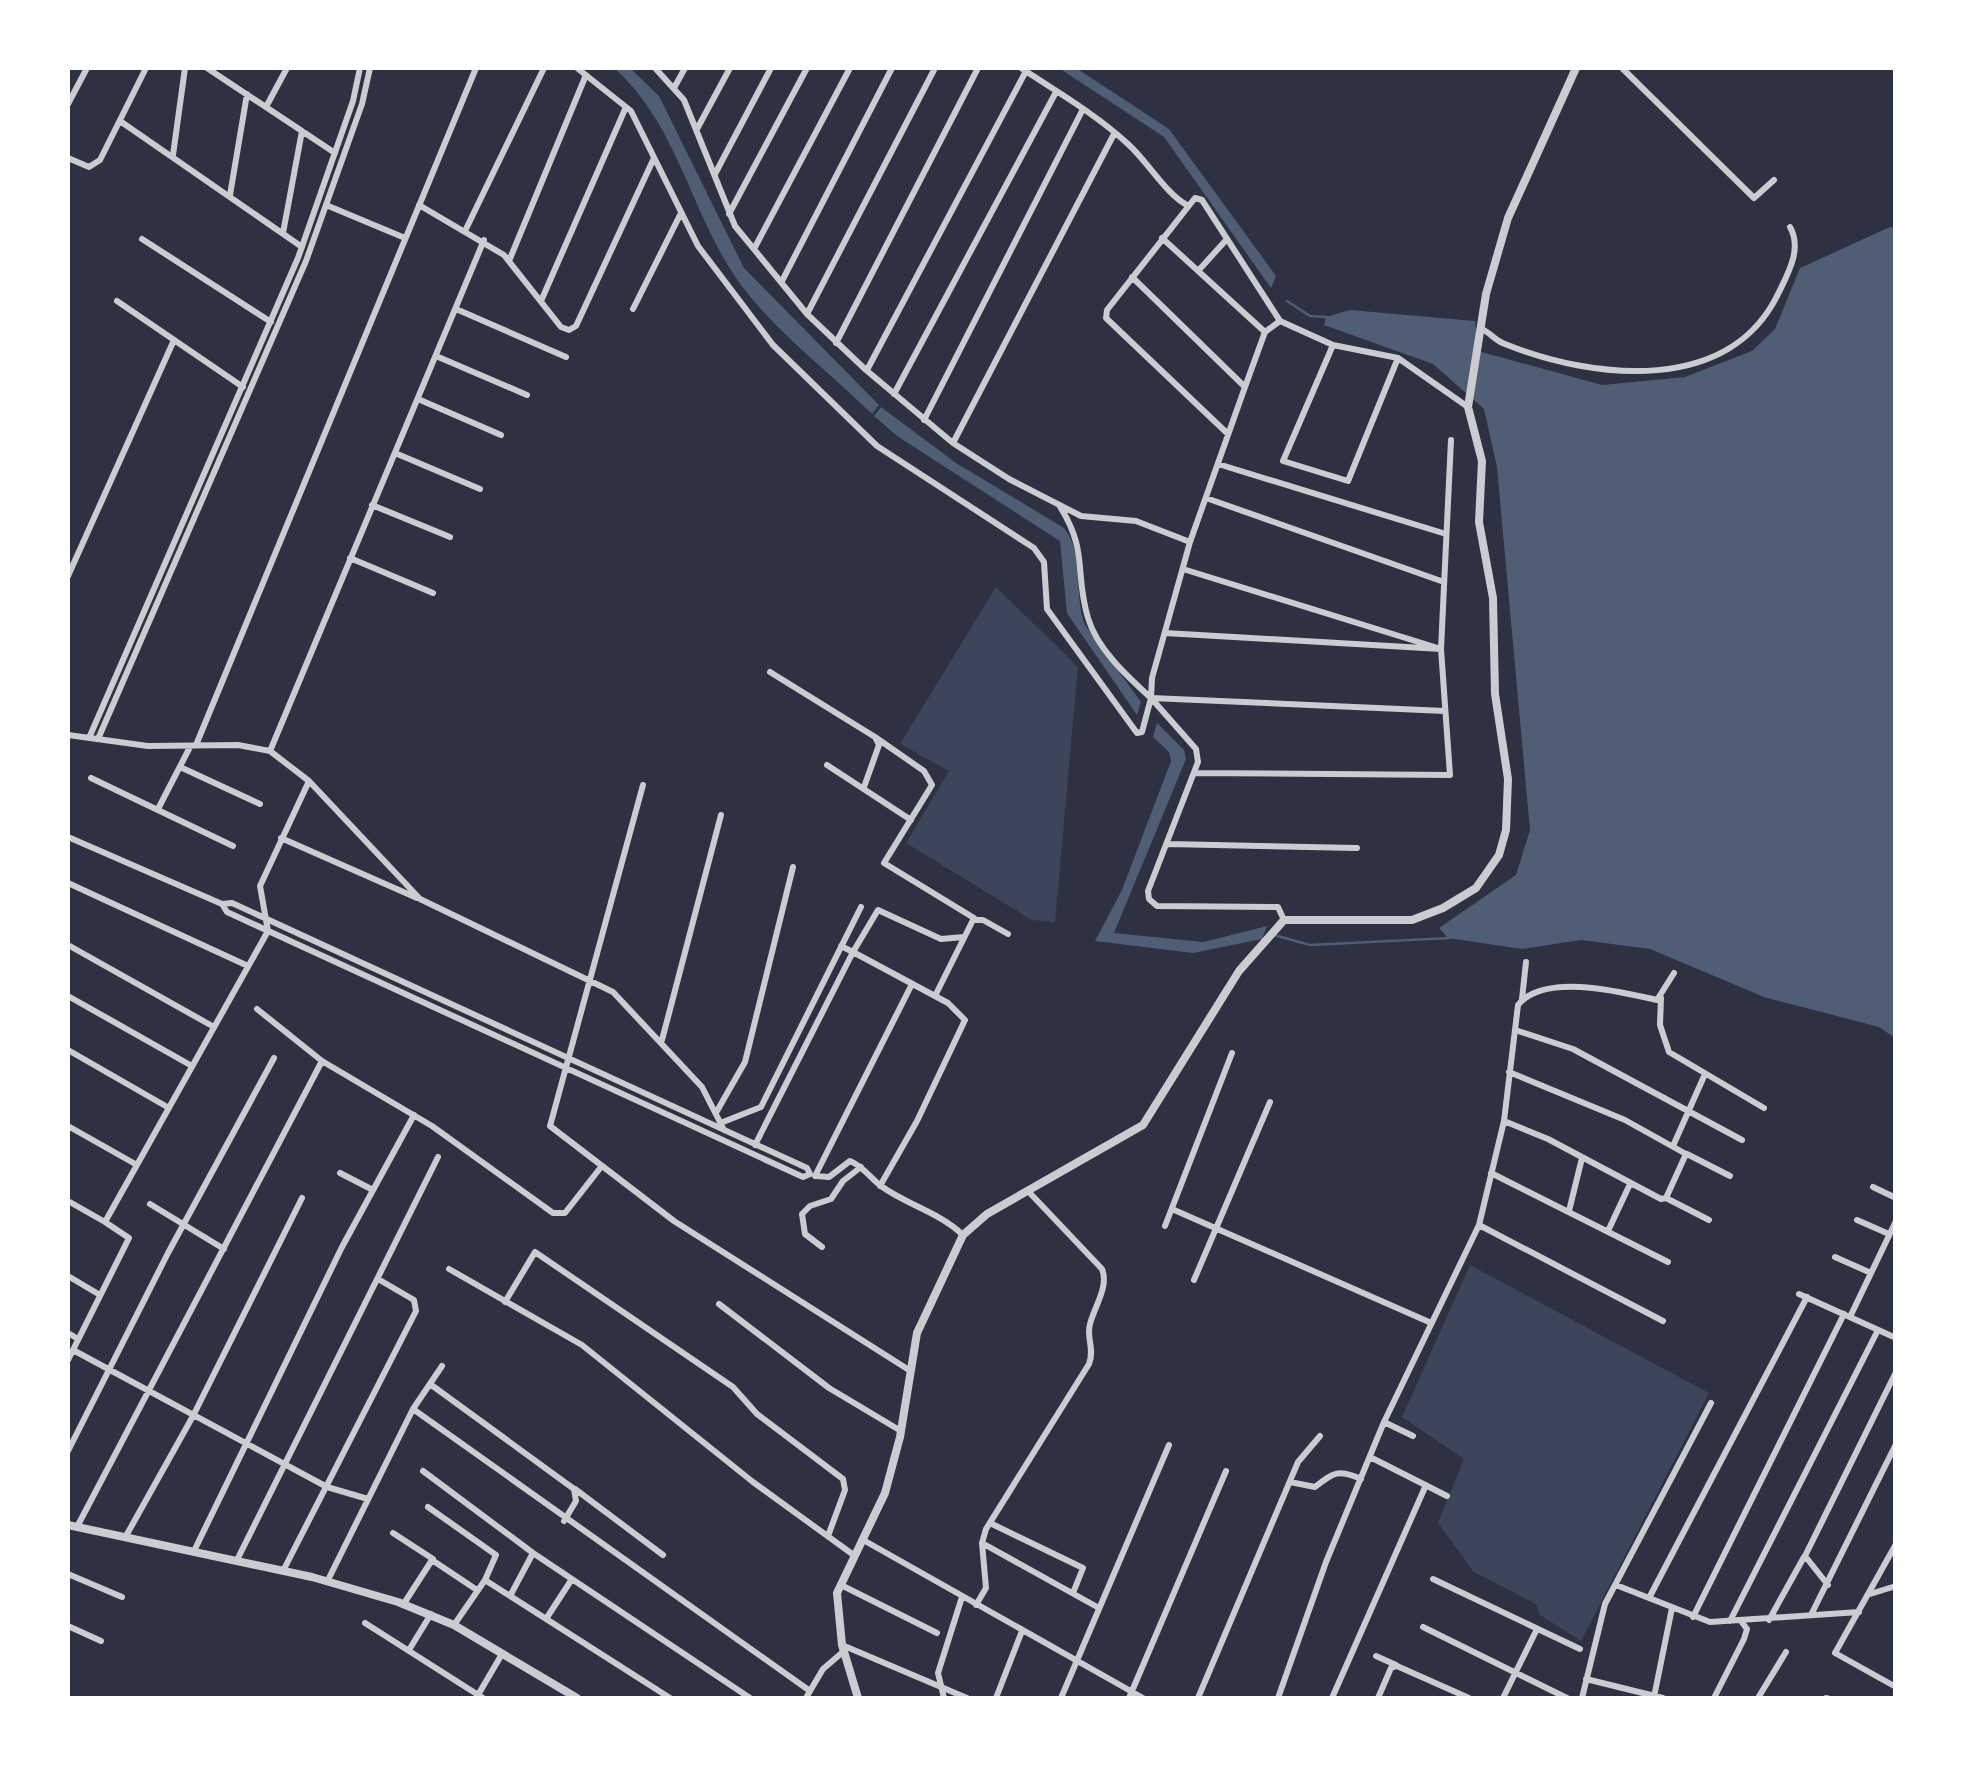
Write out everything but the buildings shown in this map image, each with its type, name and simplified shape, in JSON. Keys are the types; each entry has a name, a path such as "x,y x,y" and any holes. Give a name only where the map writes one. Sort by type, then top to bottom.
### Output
{"street":[{"path":"68,104 88,68"},
{"path":"68,158 89,167 100,160 146,68"},
{"path":"173,155 185,68"},
{"path":"207,68 221,72 335,153"},
{"path":"266,107 287,68"},
{"path":"94,739 302,247 360,68"},
{"path":"94,739 268,354 362,104 370,68"},
{"path":"158,810 193,746 476,68"},
{"path":"466,229 544,68"},
{"path":"577,68 626,107 698,246 747,314 877,446 1034,548 1044,562 1047,609 1137,733 1142,732 1190,542 1265,332 1280,321"},
{"path":"655,68 674,88 696,130 730,214 754,249 807,314 866,370 953,443 1058,504 1081,516 1136,521 1190,542"},
{"path":"674,88 685,68"},
{"path":"696,130 730,68"},
{"path":"714,176 771,68"},
{"path":"730,214 807,68"},
{"path":"754,249 850,68"},
{"path":"782,281 892,68"},
{"path":"807,314 934,68"},
{"path":"836,343 978,68"},
{"path":"858,1698 843,1648 836,1602 889,1483 917,1333 963,1235 987,1214 1143,1125 1239,971 1284,920 1412,920 1443,908 1476,888 1499,855 1506,830 1508,779 1495,694 1493,598 1479,522 1482,461 1469,404 1480,330 1516,195 1576,68"},
{"path":"1622,68 1754,198 1774,180"},
{"path":"866,370 1023,69 1114,134 1158,173 1173,198 1187,204"},
{"path":"508,261 586,75"},
{"path":"894,394 1056,92"},
{"path":"230,195 247,94"},
{"path":"541,302 626,107"},
{"path":"924,420 1082,111"},
{"path":"120,120 302,247"},
{"path":"283,233 302,131"},
{"path":"953,443 1114,134"},
{"path":"419,205 484,240 508,261 564,330 576,326 654,158"},
{"path":"1228,434 1106,320 1107,310 1193,198 1202,200 1280,321 1333,345 1398,358 1469,404"},
{"path":"326,204 405,238"},
{"path":"633,309 682,212"},
{"path":"1480,330 1500,343 1581,368 1632,373 1690,364 1738,344 1766,320 1795,253 1796,238 1790,227"},
{"path":"142,238 271,322"},
{"path":"1162,238 1265,332"},
{"path":"1198,270 1227,239"},
{"path":"270,751 484,240"},
{"path":"1132,277 1245,386"},
{"path":"118,301 244,388"},
{"path":"456,309 566,357"},
{"path":"68,576 174,340"},
{"path":"1333,345 1283,461 1348,481 1398,358"},
{"path":"436,356 527,395"},
{"path":"418,398 501,434"},
{"path":"1195,773 1450,775 1441,649 1450,440"},
{"path":"394,453 480,489"},
{"path":"1218,464 1446,534"},
{"path":"1206,498 1444,582"},
{"path":"1058,504 1078,535 1088,621 1119,668 1196,749 1195,773 1148,892 1154,905 1278,907 1284,920"},
{"path":"372,505 450,537"},
{"path":"350,558 433,592"},
{"path":"1183,568 1441,649"},
{"path":"1165,633 1441,649"},
{"path":"770,672 875,737 930,778 932,785 884,863 974,920 982,920 1008,934"},
{"path":"1151,698 1445,711"},
{"path":"68,735 270,751 310,781 420,899"},
{"path":"864,787 878,745 875,737"},
{"path":"827,765 911,820"},
{"path":"180,767 260,804"},
{"path":"90,778 233,846"},
{"path":"105,1222 268,931 260,886 310,781"},
{"path":"643,785 593,980 550,1126 674,1221 909,1370"},
{"path":"661,1041 721,816"},
{"path":"68,837 222,904 232,903 266,918 569,1059 724,1126 807,1168 813,1175"},
{"path":"280,838 420,899 613,992 661,1041 724,1126"},
{"path":"1168,844 1358,848"},
{"path":"716,1111 746,1062 793,867"},
{"path":"68,883 248,966"},
{"path":"222,904 226,912 804,1177 829,1178 850,1160 880,1186 941,1217 963,1235"},
{"path":"724,1126 761,1107 861,907"},
{"path":"755,1145 878,910 940,939 966,937"},
{"path":"936,996 974,920"},
{"path":"68,944 214,1027"},
{"path":"841,946 936,996 962,1013 964,1024 880,1186"},
{"path":"1278,1698 1384,1422 1478,1226 1504,1121 1526,962"},
{"path":"1674,973 1661,998 1664,1046 1764,1108"},
{"path":"813,1175 912,984"},
{"path":"1522,999 1588,984 1661,998"},
{"path":"68,996 192,1066"},
{"path":"257,1009 322,1060 414,1115 556,1214 564,1213 602,1167"},
{"path":"1515,1030 1574,1048 1742,1140"},
{"path":"68,1050 169,1108"},
{"path":"1166,1226 1232,1052"},
{"path":"68,1451 274,1058"},
{"path":"322,1060 150,1395 72,1526 283,1570 403,1604 454,1626 577,1698"},
{"path":"1509,1072 1625,1120 1730,1176"},
{"path":"1674,1146 1705,1073"},
{"path":"1194,1280 1270,1102"},
{"path":"194,1550 414,1115"},
{"path":"1504,1121 1709,1220"},
{"path":"68,1126 137,1165"},
{"path":"1666,1198 1686,1154"},
{"path":"238,1560 438,1158"},
{"path":"1569,1211 1582,1158"},
{"path":"822,1247 804,1234 802,1214 810,1206 832,1199 843,1181 861,1167"},
{"path":"340,1173 374,1190"},
{"path":"1491,1173 1668,1262"},
{"path":"1608,1231 1630,1184"},
{"path":"1873,1188 1896,1198"},
{"path":"976,1605 986,1588 982,1543 990,1523 1089,1364 1093,1352 1088,1327 1106,1279 1102,1268 1028,1191"},
{"path":"126,1536 193,1416 302,1198"},
{"path":"68,1202 130,1238 68,1360"},
{"path":"150,1204 224,1248"},
{"path":"1172,1210 1429,1322"},
{"path":"1856,1220 1889,1234"},
{"path":"1693,1617 1896,1221"},
{"path":"1478,1226 1663,1321"},
{"path":"505,1302 535,1252 733,1387 757,1414 843,1479 845,1490 828,1536"},
{"path":"1835,1257 1871,1272"},
{"path":"450,1268 610,1365 753,1482 856,1556"},
{"path":"68,1276 100,1295"},
{"path":"283,1570 416,1311 414,1300 378,1279"},
{"path":"1648,1598 1803,1296 1894,1334"},
{"path":"719,1304 829,1388 901,1431"},
{"path":"1730,1621 1878,1330"},
{"path":"68,1333 78,1338"},
{"path":"73,1350 108,1373 248,1442 327,1487 368,1499"},
{"path":"328,1582 413,1409 442,1366"},
{"path":"1769,1620 1896,1372"},
{"path":"430,1384 663,1555"},
{"path":"1582,1698 1605,1604 1711,1403"},
{"path":"413,1409 808,1695 823,1669 843,1648"},
{"path":"1384,1422 1413,1436"},
{"path":"1198,1698 1298,1462 1320,1436"},
{"path":"1810,1616 1896,1444"},
{"path":"1060,1698 1169,1445"},
{"path":"1370,1457 1446,1496"},
{"path":"423,1471 533,1553 750,1698"},
{"path":"1131,1695 1226,1471"},
{"path":"1290,1482 1315,1486 1332,1472 1340,1471 1361,1479"},
{"path":"1332,1698 1426,1486"},
{"path":"564,1520 576,1501 574,1489"},
{"path":"428,1506 496,1555 485,1580 454,1626"},
{"path":"990,1523 1084,1568 1074,1594"},
{"path":"393,1533 478,1590"},
{"path":"865,1541 1131,1695 1144,1698"},
{"path":"982,1543 1099,1608"},
{"path":"1896,1544 1835,1653 1896,1686"},
{"path":"510,1596 533,1553"},
{"path":"1805,1556 1828,1585"},
{"path":"403,1604 428,1563 434,1560"},
{"path":"68,1574 122,1597"},
{"path":"546,1619 572,1579"},
{"path":"1434,1579 1580,1649"},
{"path":"485,1580 670,1698"},
{"path":"841,1585 937,1633"},
{"path":"1616,1585 1693,1617 1741,1621 1859,1612"},
{"path":"1869,1594 1896,1586"},
{"path":"944,1698 938,1674 962,1598"},
{"path":"1586,1679 1659,1698 1672,1608"},
{"path":"409,1650 431,1614"},
{"path":"1714,1698 1744,1639 1747,1629 1741,1621"},
{"path":"365,1624 480,1697 502,1654"},
{"path":"68,1626 102,1641"},
{"path":"1423,1627 1567,1698"},
{"path":"1504,1698 1537,1629"},
{"path":"996,1698 1022,1630"},
{"path":"843,1648 967,1698"},
{"path":"1758,1698 1786,1652"},
{"path":"1376,1656 1469,1698"},
{"path":"1378,1698 1391,1668 1397,1666"}],"shaded area":[{"path":"614,68 630,68 659,96 744,268 879,405 872,414 787,336 741,285 709,230 655,117"},
{"path":"1059,68 1076,68 1169,129 1276,276 1271,288 1164,137"},
{"path":"1895,228 1895,1038 1879,1027 1764,997 1650,949 1581,940 1522,949 1448,938 1439,928 1516,875 1530,830 1497,467 1484,409 1433,364 1324,325 1326,317 1350,310 1475,321 1478,351 1602,385 1685,377 1752,351 1775,329 1800,268"},
{"path":"881,407 956,463 1064,528 1077,562 1085,625 1141,702 1137,715 1067,613 1060,541 897,436 874,416"},
{"path":"996,587 1078,667 1055,922 1032,920 906,843 949,771 900,744"},
{"path":"1157,723 1184,750 1186,759 1114,933 1203,942 1267,926 1262,939 1193,953 1095,941 1122,890 1171,761 1169,752 1153,737"},
{"path":"1470,1265 1709,1393 1581,1641 1540,1615 1536,1604 1474,1572 1438,1523 1464,1459 1402,1417"}],"waterway":[{"path":"1287,301 1310,316 1327,317"},
{"path":"1274,935 1310,945 1450,938"}]}
